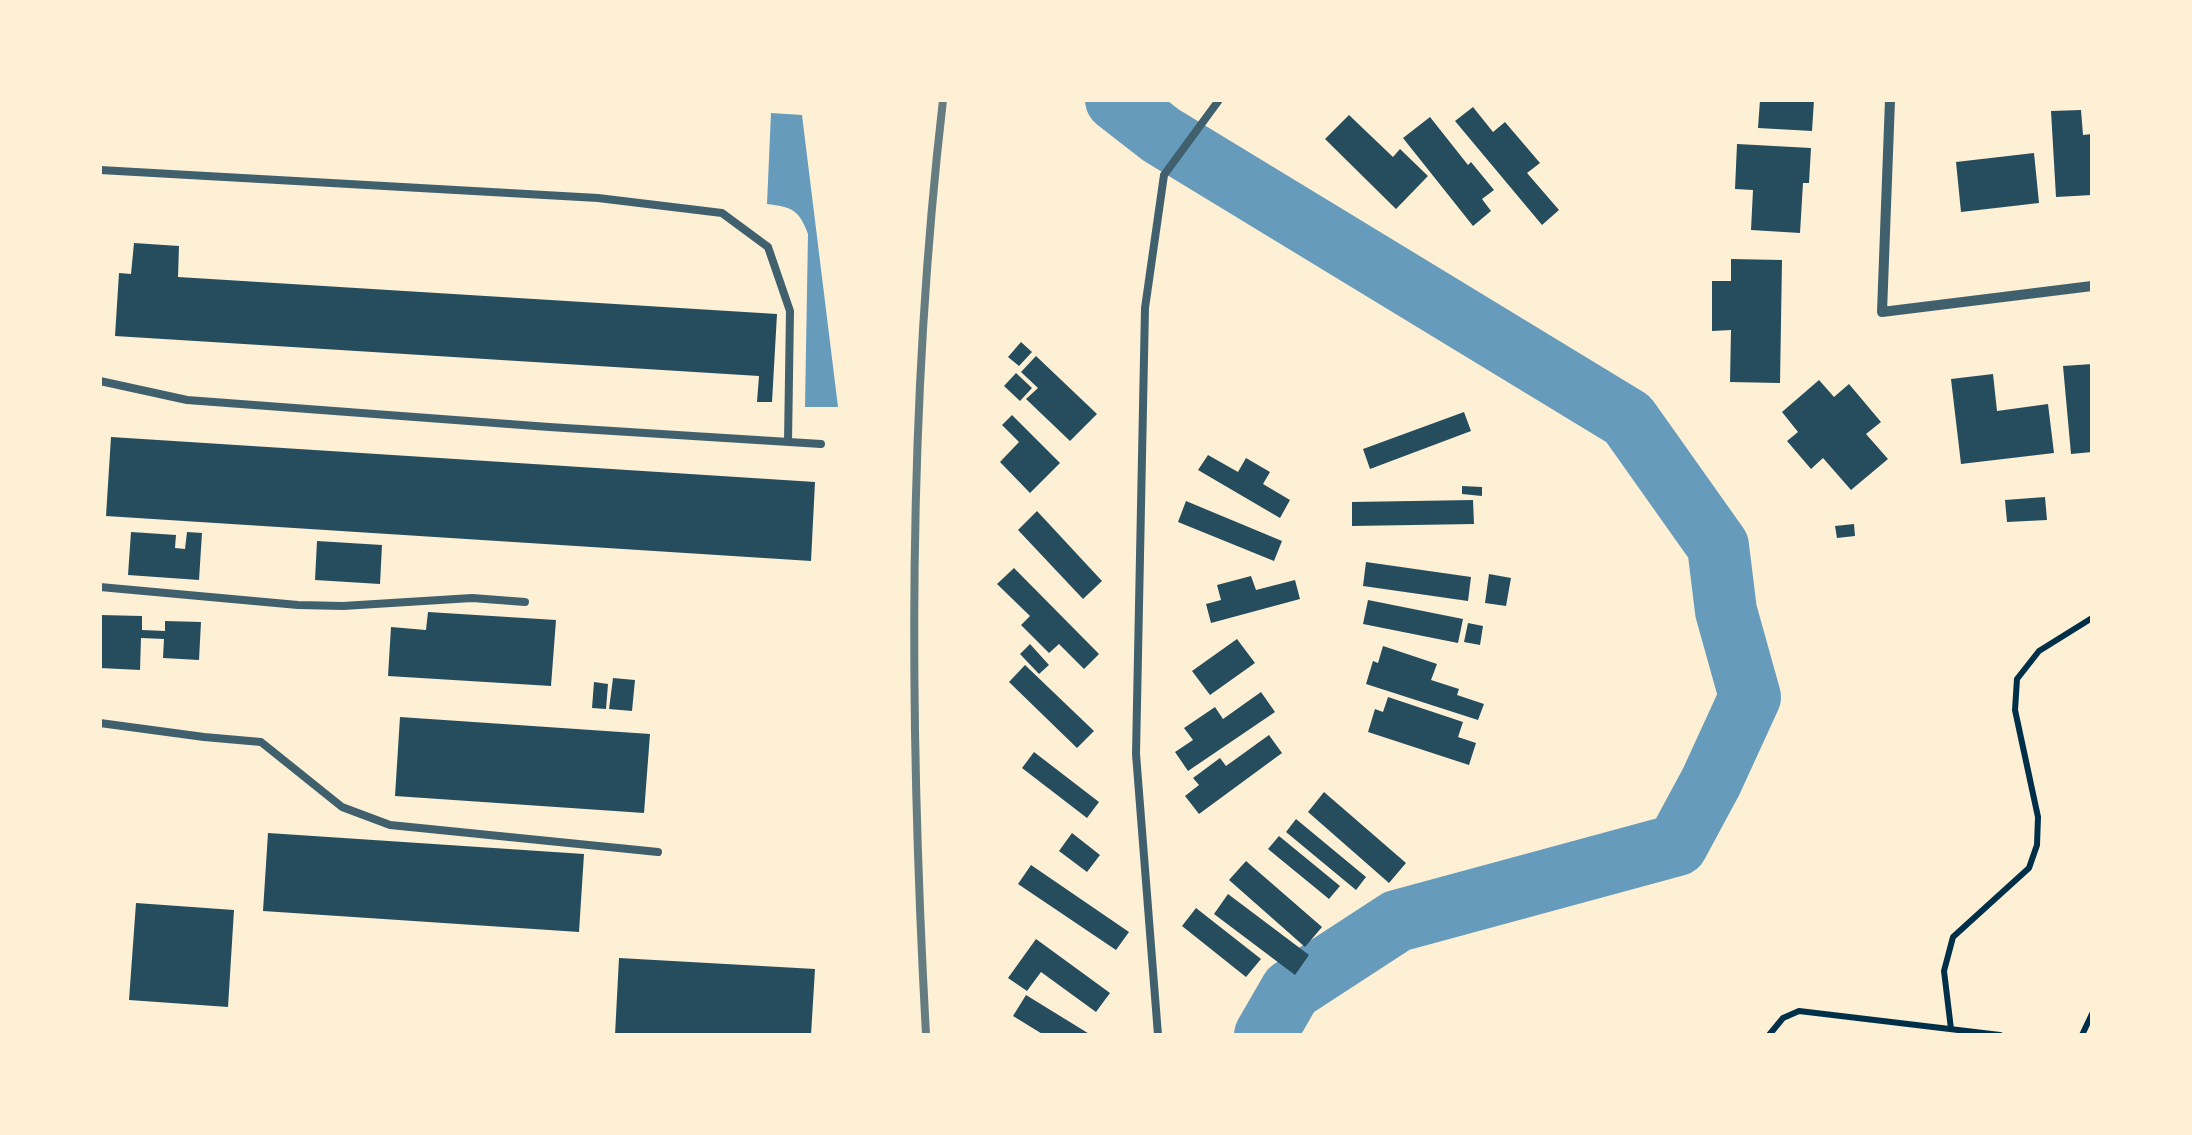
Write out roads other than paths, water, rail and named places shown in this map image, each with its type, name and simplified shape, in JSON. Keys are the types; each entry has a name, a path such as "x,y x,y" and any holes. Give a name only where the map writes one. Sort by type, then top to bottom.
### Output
{"street":[{"path":"1890,100 1882,312 2092,286"}],"lane":[{"path":"1158,1035 1136,754 1145,308 1164,175 1219,100"},
{"path":"100,170 598,198 722,213 768,247 790,311 788,442"},
{"path":"100,381 187,400 821,444"},
{"path":"100,587 298,605 472,598 525,602"},
{"path":"100,724 262,742 342,808 390,825 658,852"}],"water":[{"path":"771,113 802,115 838,407 805,407 808,234 793,211 767,204"}],"waterway":[{"path":"1116,100 1161,135 1628,419 1718,546 1726,611 1750,697 1677,845 1397,921 1291,990 1265,1035"}],"railway":[{"path":"926,1035 914,684 917,450 931,216 943,100"}]}
